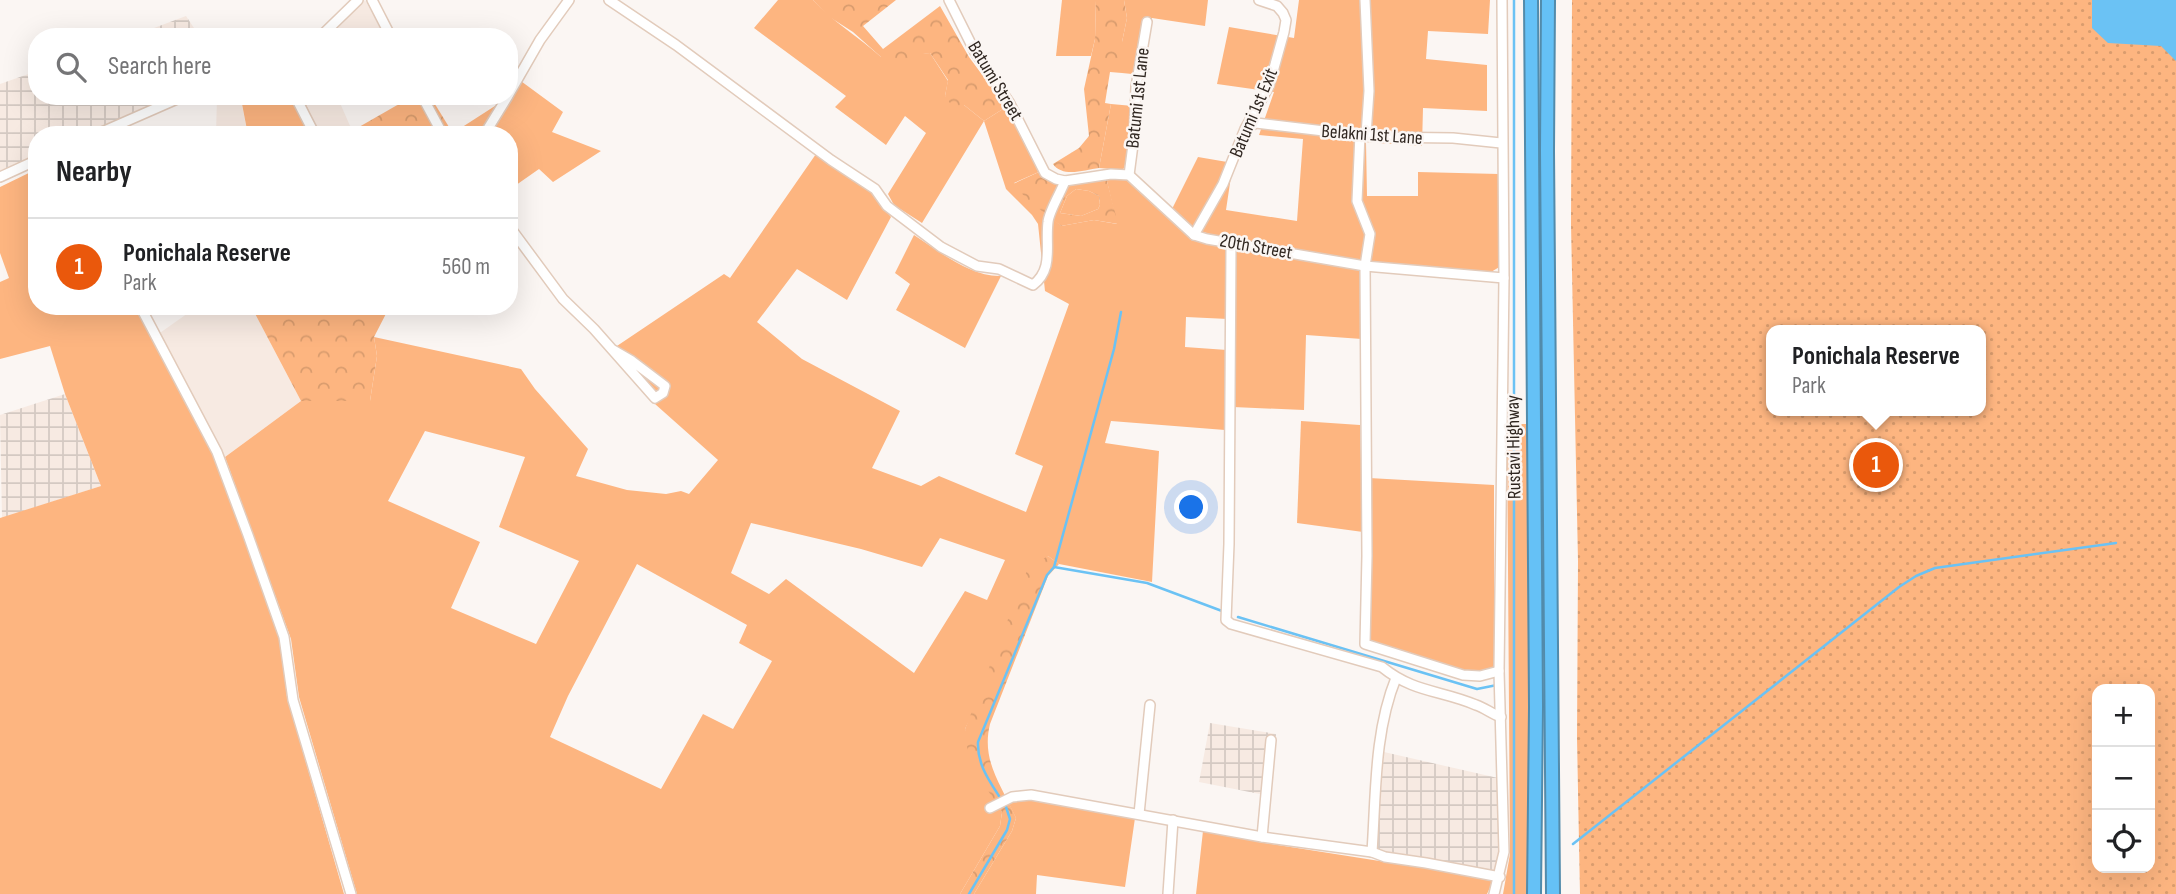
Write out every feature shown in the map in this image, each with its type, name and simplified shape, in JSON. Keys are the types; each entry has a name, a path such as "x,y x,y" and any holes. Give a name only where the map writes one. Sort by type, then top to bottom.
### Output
{"highway":[{"name":"Rustavi Highway","path":"1531,0 1536,707 1534,894"},
{"name":"Rustavi Highway","path":"1548,0 1553,894"}],"street":[{"path":"329,28 359,0"},
{"path":"372,0 386,28"},
{"path":"518,79 540,40 569,0"},
{"path":"609,0 676,45 831,160 875,189 887,206 941,247 977,266 999,269 1033,285 1047,266 1048,220 1065,181 1111,174 1129,175"},
{"name":"Batumi Street","path":"949,0 975,52 1009,102 1045,173 1065,181"},
{"name":"Batumi 1st Exit","path":"1194,235 1230,168 1245,129 1269,86 1286,19 1277,6 1259,0"},
{"path":"1365,0 1369,91 1357,201 1370,234 1365,267 1366,644 1463,675 1499,675"},
{"path":"1494,894 1504,852 1499,675 1504,278 1502,0"},
{"name":"Batumi 1st Lane","path":"1129,175 1136,87 1147,22"},
{"path":"116,126 163,105"},
{"path":"299,105 309,126"},
{"path":"427,105 438,126"},
{"path":"490,126 503,105"},
{"name":"Belakni 1st Lane","path":"1245,129 1256,123 1363,135 1453,138 1502,143"},
{"path":"0,177 28,164"},
{"name":"20th Street","path":"1129,175 1194,235 1365,267 1504,278"},
{"path":"518,238 563,299 655,398 663,393 665,386 613,350"},
{"path":"1227,242 1231,248 1226,620 1243,628 1382,667 1396,678 1422,690 1476,705 1502,717"},
{"path":"145,315 217,452 248,535 284,637 293,700 351,894"},
{"path":"1372,852 1379,752 1387,702 1396,678"},
{"path":"1139,814 1150,705"},
{"path":"1262,837 1271,740"},
{"path":"990,808 1012,797 1031,795 1262,837 1372,852 1385,857 1500,877"},
{"path":"1168,894 1173,820"}],"shaded area":[{"path":"365,0 380,28 338,28"},
{"path":"186,16 194,28 154,28"},
{"path":"28,74 28,105 154,105 104,126 28,126 28,158 0,171 0,84"},
{"path":"217,105 242,105 246,126 216,126"},
{"path":"306,105 341,105 350,126 316,126"},
{"path":"185,315 256,315 301,401 225,457 157,335"},
{"path":"65,394 101,486 2,518 0,415"},
{"path":"1210,723 1276,734 1270,796 1199,782"},
{"path":"1384,752 1498,778 1500,844 1494,871 1376,851"}],"green space":[{"path":"778,0 813,0 881,57 930,53 948,81 945,96 964,105 984,121 922,223 894,205 888,194 926,133 905,116 886,145 835,107 846,96 754,28"},
{"path":"813,0 896,0 863,26 883,49 940,6 969,57 1006,107 984,121 964,105 952,106 945,96 948,80 930,53 916,55 905,68 881,57 853,32 828,16"},
{"path":"1062,0 1096,0 1095,39 1091,56 1056,56"},
{"path":"1096,0 1124,0 1127,18 1122,42 1122,73 1110,72 1105,103 1111,104 1099,168 1062,171 1053,164 1079,148 1089,136 1084,89 1095,39"},
{"path":"1124,0 1208,0 1205,26 1152,18 1142,75 1122,73 1122,42 1127,18"},
{"path":"1299,0 1490,0 1488,34 1428,31 1426,59 1487,65 1487,111 1423,108 1422,146 1366,142 1367,196 1418,196 1418,172 1499,174 1501,266 1491,272 1360,264 1241,243 1196,230 1172,209 1198,157 1233,163 1226,210 1297,221 1303,139 1259,135 1274,92 1217,84 1229,27 1294,38"},
{"path":"1572,0 2176,0 2176,894 1580,894 1578,561 1571,224"},
{"path":"518,79 563,112 552,132 601,151 553,182 539,169 518,184 518,126 464,126 496,105 518,105"},
{"path":"1111,104 1133,106 1127,160 1123,170 1099,168"},
{"path":"242,105 306,105 316,126 246,126"},
{"path":"397,105 436,105 448,126 361,126"},
{"path":"1006,107 1041,171 1014,183 1061,226 1094,220 1117,224 1106,177 1128,178 1191,236 1204,243 1228,248 1228,319 1186,317 1185,347 1227,350 1225,430 1111,421 1105,443 1159,451 1152,582 1059,564 1048,556 965,729 1002,812 1000,826 960,894 357,894 299,697 291,639 225,457 301,401 370,401 377,356 374,337 521,369 535,389 588,449 576,476 627,490 666,494 681,491 689,494 718,460 646,396 608,352 724,274 730,278 816,154 871,191 891,217 847,300 797,269 757,322 802,359 900,411 872,468 921,486 939,476 1026,512 1043,466 1015,454 1069,304 1045,291 1038,224 1006,189 984,121","holes":["425,431 525,457 499,527 579,561 536,644 451,608 480,542 388,501","751,523 861,549 922,567 940,538 1005,560 987,600 965,591 914,673 786,579 769,594 731,573","637,564 747,625 739,643 772,661 733,729 703,714 661,789 550,737 568,696"]},
{"path":"1041,171 1055,181 1106,177 1118,224 1094,220 1061,226 1028,200 1013,184","holes":["1076,189 1099,196 1098,209 1081,216 1060,213 1067,196"]},
{"path":"28,173 28,315 141,315 213,452 280,639 287,697 344,894 0,894 0,518 101,486 65,394 50,346 0,359 0,282 9,278 0,253 0,187"},
{"path":"1076,189 1099,196 1098,209 1081,216 1060,213 1067,196"},
{"path":"914,235 966,268 1001,276 965,348 896,310 910,284 895,273"},
{"path":"1234,250 1361,268 1362,339 1306,335 1304,410 1233,407"},
{"path":"256,315 385,315 374,337 377,356 370,401 301,401"},
{"path":"1301,421 1360,425 1363,532 1297,523"},
{"path":"1507,424 1527,424 1532,694 1530,894 1503,894 1510,854"},
{"path":"1369,478 1494,485 1494,669 1468,673 1375,646 1368,637"},
{"path":"1048,556 1059,564 1048,576 990,724 988,737 990,761 1016,818 1012,831 974,894 960,894 1000,826 1002,812 969,762 965,729 1028,568"},
{"path":"1016,799 1036,800 1135,818 1125,887 1037,875 1036,894 974,894 1012,831 1016,818 1009,804"},
{"path":"1203,831 1494,879 1487,894 1196,894"}],"water":[{"path":"2092,0 2176,0 2176,61 2161,46 2108,43 2092,28"}],"waterway":[{"path":"1514,0 1514,894"},
{"path":"1121,312 1114,349 1054,567 1147,583 1222,611"},
{"path":"1573,844 1916,576 1935,568 2116,543"},
{"path":"999,796 981,764 978,742 1047,575 1054,567"},
{"path":"1238,617 1477,689 1497,685"},
{"path":"969,894 1007,830 1010,819 1005,804"}],"place":[{"name":"Ponichala Reserve","path":"1876,465"}]}
